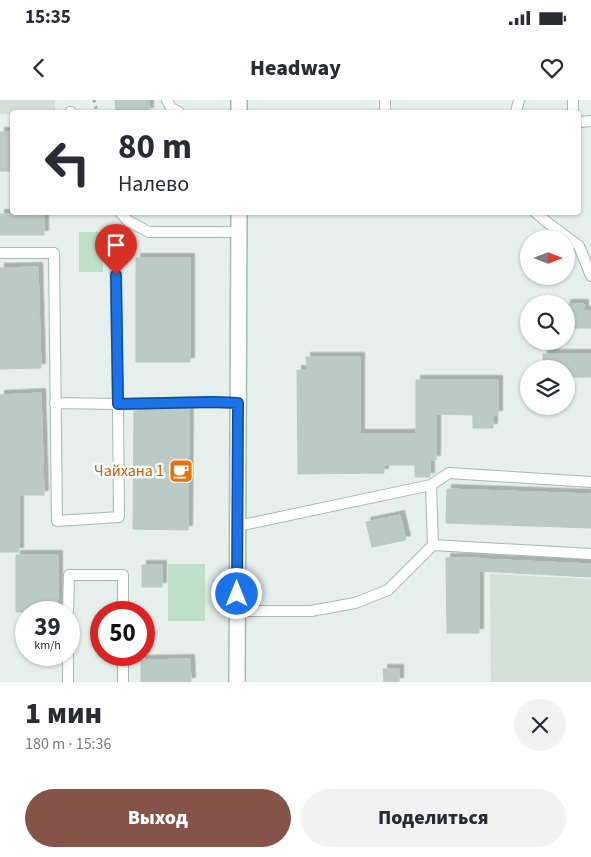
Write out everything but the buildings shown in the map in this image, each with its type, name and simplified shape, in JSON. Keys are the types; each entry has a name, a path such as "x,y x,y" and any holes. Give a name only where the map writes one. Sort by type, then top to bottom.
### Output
{"main road":[{"path":"237,682 238,215"}],"lane":[{"path":"167,100 171,108 175,110"},
{"path":"122,215 128,222 149,232 238,232"},
{"path":"539,215 579,246 591,276"},
{"path":"0,253 54,253 57,521 119,517 116,238"},
{"path":"55,404 238,403"},
{"path":"238,526 431,485 449,473 591,482"},
{"path":"237,610 311,611 355,603 388,590 433,545 431,485"},
{"path":"433,545 591,554"},
{"path":"68,601 68,575 123,575 123,601"},
{"path":"68,666 68,682"},
{"path":"123,666 123,682"}],"shaded area":[{"path":"0,100 55,100 55,110 10,110 10,114 0,114"},
{"path":"490,574 591,579 591,682 491,682"}],"green space":[{"path":"79,232 103,232 103,272 79,272"},
{"path":"168,564 205,564 205,621 168,621"}],"place":[{"name":"Чайхана 1","path":"181,471"}],"route":[{"path":"116,275 118,404 238,403 237,594"}]}
